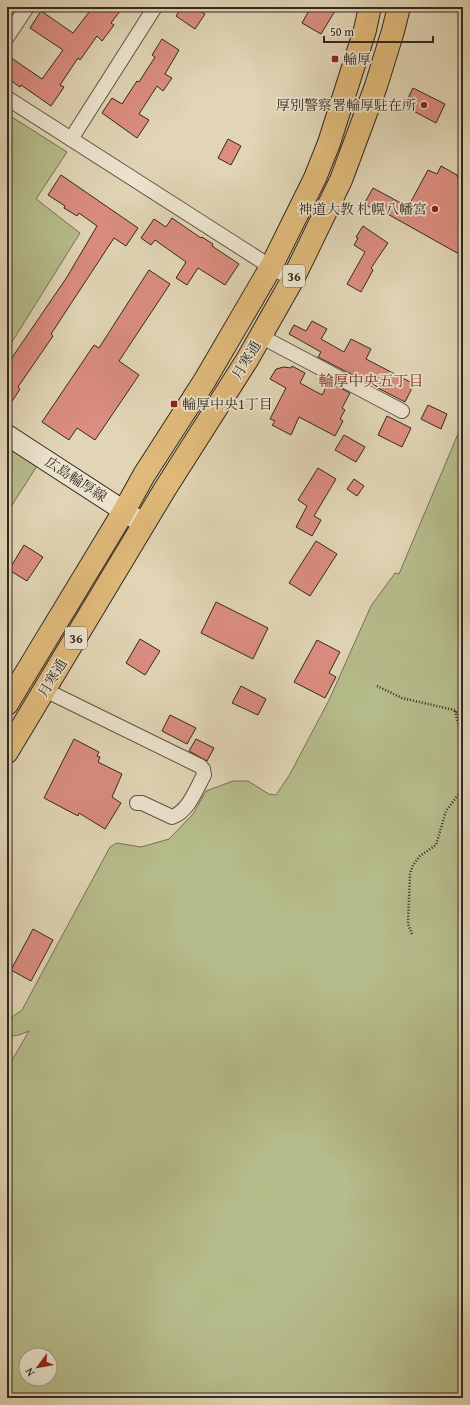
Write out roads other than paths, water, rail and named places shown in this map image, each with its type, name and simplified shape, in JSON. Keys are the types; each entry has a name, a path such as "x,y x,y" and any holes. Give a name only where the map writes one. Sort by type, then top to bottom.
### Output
{"highway":[{"name":"月寒通","path":"7,704 124,511 144,475 205,380 271,267 315,178 329,143 365,30 370,7"},
{"name":"月寒通","path":"7,752 144,524 247,360 293,279 341,180 376,86 399,7"},
{"path":"351,76 376,86"}],"street":[{"path":"7,37 27,7"},
{"path":"71,138 155,7"},
{"path":"7,98 271,267 293,279"},
{"path":"260,336 402,412"},
{"name":"広島輪厚線","path":"7,435 144,524"},
{"path":"45,690 200,766 204,770 204,775 184,810 178,814 172,816 142,803 137,803"}],"place":[{"name":"輪厚","path":"335,59"},
{"name":"厚別警察署輪厚駐在所","path":"424,105"},
{"name":"神道大教 札幌八幡宮","path":"435,209"},
{"name":"輪厚中央1丁目","path":"174,404"}],"district":[{"name":"輪厚中央五丁目","path":"371,380"}]}
